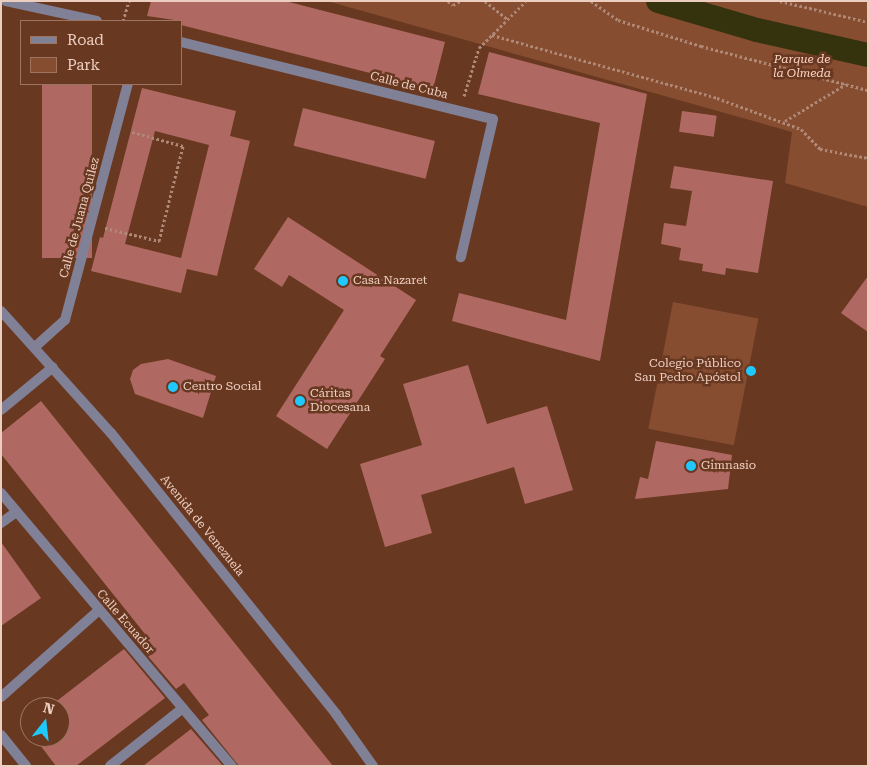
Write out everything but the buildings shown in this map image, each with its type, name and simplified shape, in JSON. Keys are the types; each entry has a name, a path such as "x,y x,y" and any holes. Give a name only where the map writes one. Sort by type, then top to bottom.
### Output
{"street":[{"path":"6,1 92,20"},
{"name":"Calle de Cuba","path":"182,42 493,119 461,257"},
{"name":"Calle de Juana Quilez","path":"36,346 65,320 128,85"},
{"name":"Avenida de Venezuela","path":"1,311 36,346 111,433 330,706 373,766"},
{"path":"1,410 53,367"},
{"name":"Calle Ecuador","path":"1,493 98,611 232,766"},
{"path":"1,523 16,512"},
{"path":"1,697 98,611"},
{"path":"110,766 183,708"},
{"path":"1,734 26,766"}],"path":[{"path":"123,20 129,1"},
{"path":"448,1 453,5 460,1"},
{"path":"485,1 507,19"},
{"path":"460,111 479,48 526,1"},
{"path":"591,1 618,20 701,46 868,90"},
{"path":"780,1 868,22"},
{"path":"492,35 717,98 785,121 801,129 820,149 868,158"},
{"path":"785,121 846,84"},
{"path":"90,224 159,240 183,146 116,127"}],"green space":[{"name":"Parque de la Olmeda","path":"327,1 868,1 868,207 785,183 792,132"},
{"path":"673,302 758,319 734,445 648,429"}],"waterway":[{"path":"658,1 757,30 868,55"}],"place":[{"name":"Casa Nazaret","path":"343,281"},
{"name":"Colegio Público San Pedro Apóstol","path":"751,371"},
{"name":"Centro Social","path":"173,387"},
{"name":"Cáritas Diocesana","path":"300,401"},
{"name":"Gimnasio","path":"691,466"}]}
